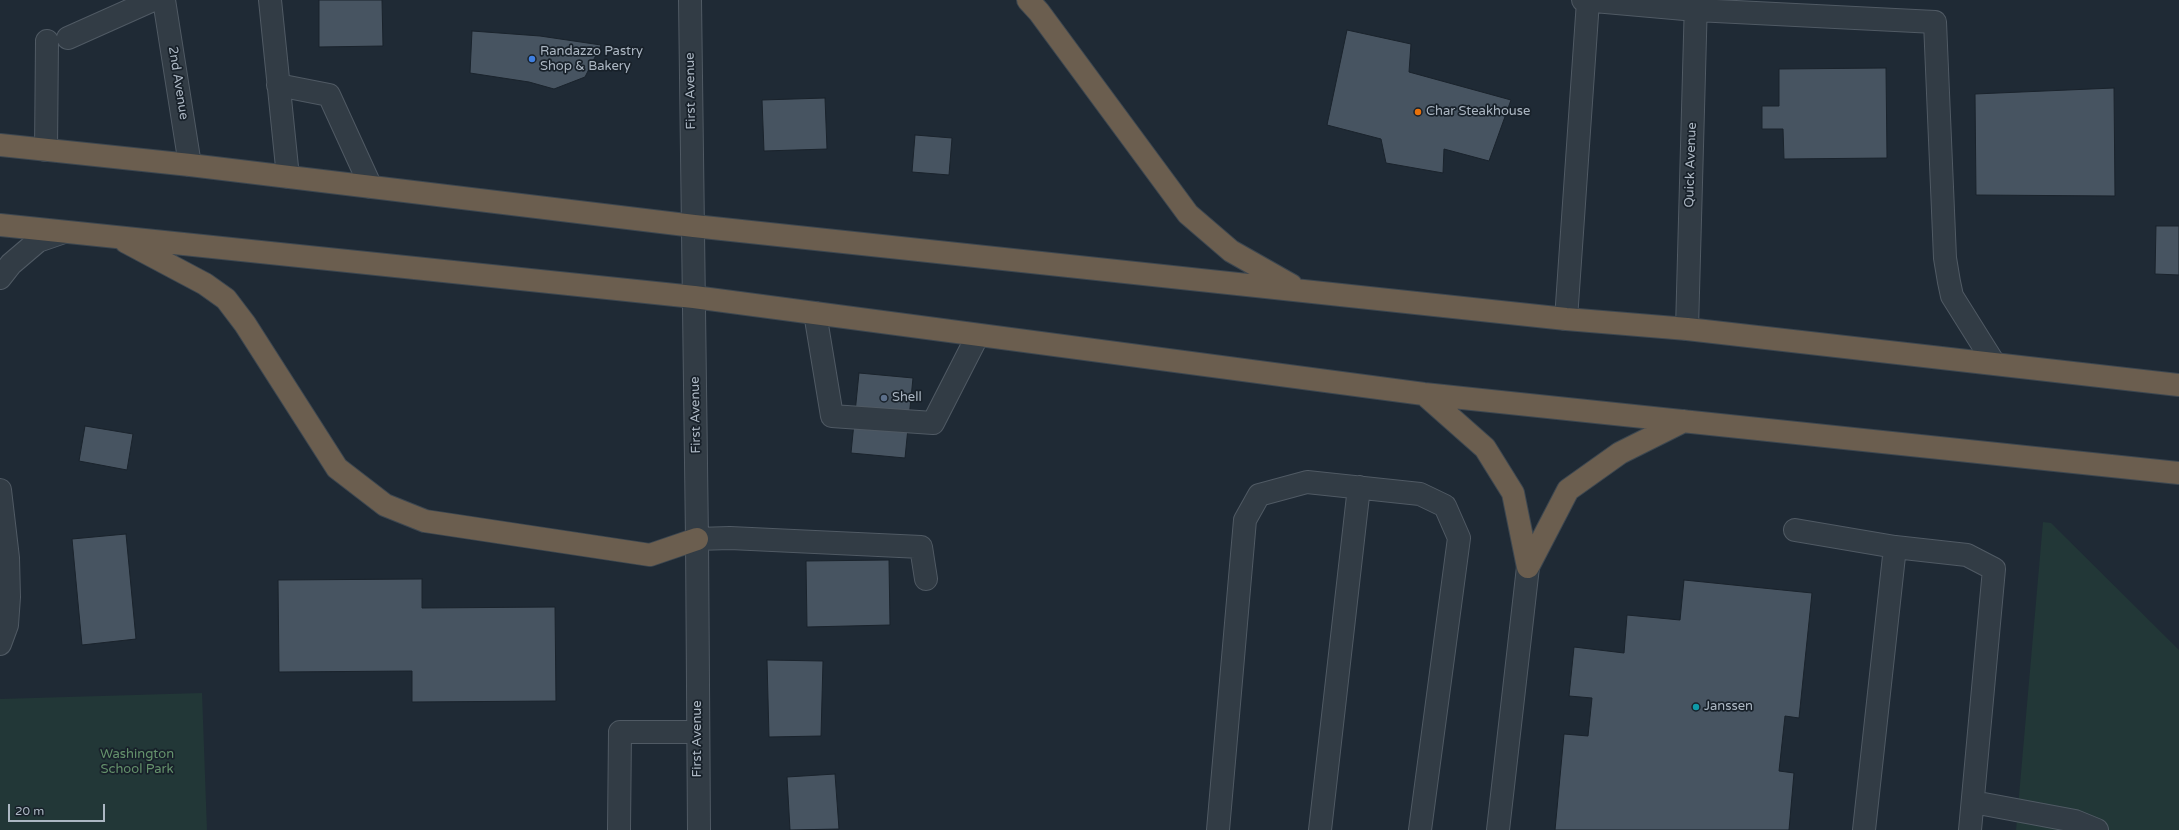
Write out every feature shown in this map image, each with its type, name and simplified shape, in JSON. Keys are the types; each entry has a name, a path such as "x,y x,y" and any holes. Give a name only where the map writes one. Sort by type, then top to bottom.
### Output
{"highway":[{"path":"1028,0 1039,12 1188,214 1231,251 1298,290"},
{"path":"0,145 190,165 694,226 1566,319 1687,329 2179,385"},
{"path":"0,225 694,297 1424,394 2176,474"},
{"path":"115,237 205,284 226,299 245,324 338,468 385,506 425,521 650,555 697,539"},
{"path":"1424,394 1485,448 1513,493 1528,567"},
{"path":"1528,567 1568,490 1620,453 1684,421"}],"street":[{"path":"46,150 58,39 153,0"},
{"name":"2nd Avenue","path":"164,0 190,165"},
{"path":"270,0 288,177"},
{"name":"First Avenue","path":"690,0 694,226 699,830"},
{"path":"1566,319 1586,0 1696,5 1935,22 1945,258 1952,296 1994,363"},
{"name":"Quick Avenue","path":"1687,329 1696,5"},
{"path":"278,85 329,95 371,187"},
{"path":"0,278 11,264 38,241 64,232"},
{"path":"815,313 832,416 933,423 978,335"},
{"path":"1218,830 1245,520 1260,495 1307,482 1420,494 1445,506 1458,538 1420,830"},
{"path":"1320,830 1359,487"},
{"path":"0,490 8,558 10,597 8,625 0,644"},
{"path":"1795,530 1895,548 1967,555 1994,569 1970,830"},
{"path":"697,539 730,538 921,547 926,579"},
{"path":"1864,830 1895,548"},
{"path":"1498,830 1528,567"},
{"path":"619,829 620,732 698,732"},
{"path":"1973,802 2075,821 2097,830"}],"green space":[{"path":"2043,522 2051,523 2179,650 2179,830 2016,830"},
{"name":"Washington School Park","path":"202,693 207,830 0,830 0,699"}],"building":[{"path":"319,0 382,0 383,46 319,47"},
{"name":"Char Steakhouse","path":"1347,30 1411,44 1409,72 1511,100 1489,161 1444,149 1443,173 1386,163 1381,139 1327,125"},
{"name":"Randazzo Pastry Shop & Bakery","path":"472,31 540,36 601,45 585,77 554,89 529,82 470,73"},
{"path":"1886,68 1887,158 1784,159 1783,129 1762,129 1762,106 1779,106 1779,69"},
{"path":"2114,88 2115,196 1976,195 1975,94"},
{"path":"825,98 827,149 764,151 762,100"},
{"path":"915,135 952,138 949,175 912,172"},
{"path":"2156,226 2179,226 2179,275 2155,274"},
{"name":"Shell","path":"859,373 913,378 905,458 851,453"},
{"path":"85,426 133,434 127,470 79,461"},
{"path":"126,534 136,639 82,645 72,539"},
{"path":"889,560 890,625 807,627 806,561"},
{"path":"422,579 422,608 555,607 556,701 412,702 412,671 279,672 278,580"},
{"name":"Janssen","path":"1684,580 1812,593 1799,718 1785,716 1779,771 1794,773 1789,830 1555,830 1564,734 1588,736 1592,698 1569,696 1574,647 1624,653 1627,615 1680,620"},
{"path":"767,660 823,661 821,736 769,737"},
{"path":"835,774 839,829 790,830 787,777"}],"place":[{"name":"Randazzo Pastry Shop & Bakery","path":"532,59"},
{"name":"Char Steakhouse","path":"1418,112"},
{"name":"Shell","path":"884,398"},
{"name":"Janssen","path":"1696,707"}]}
